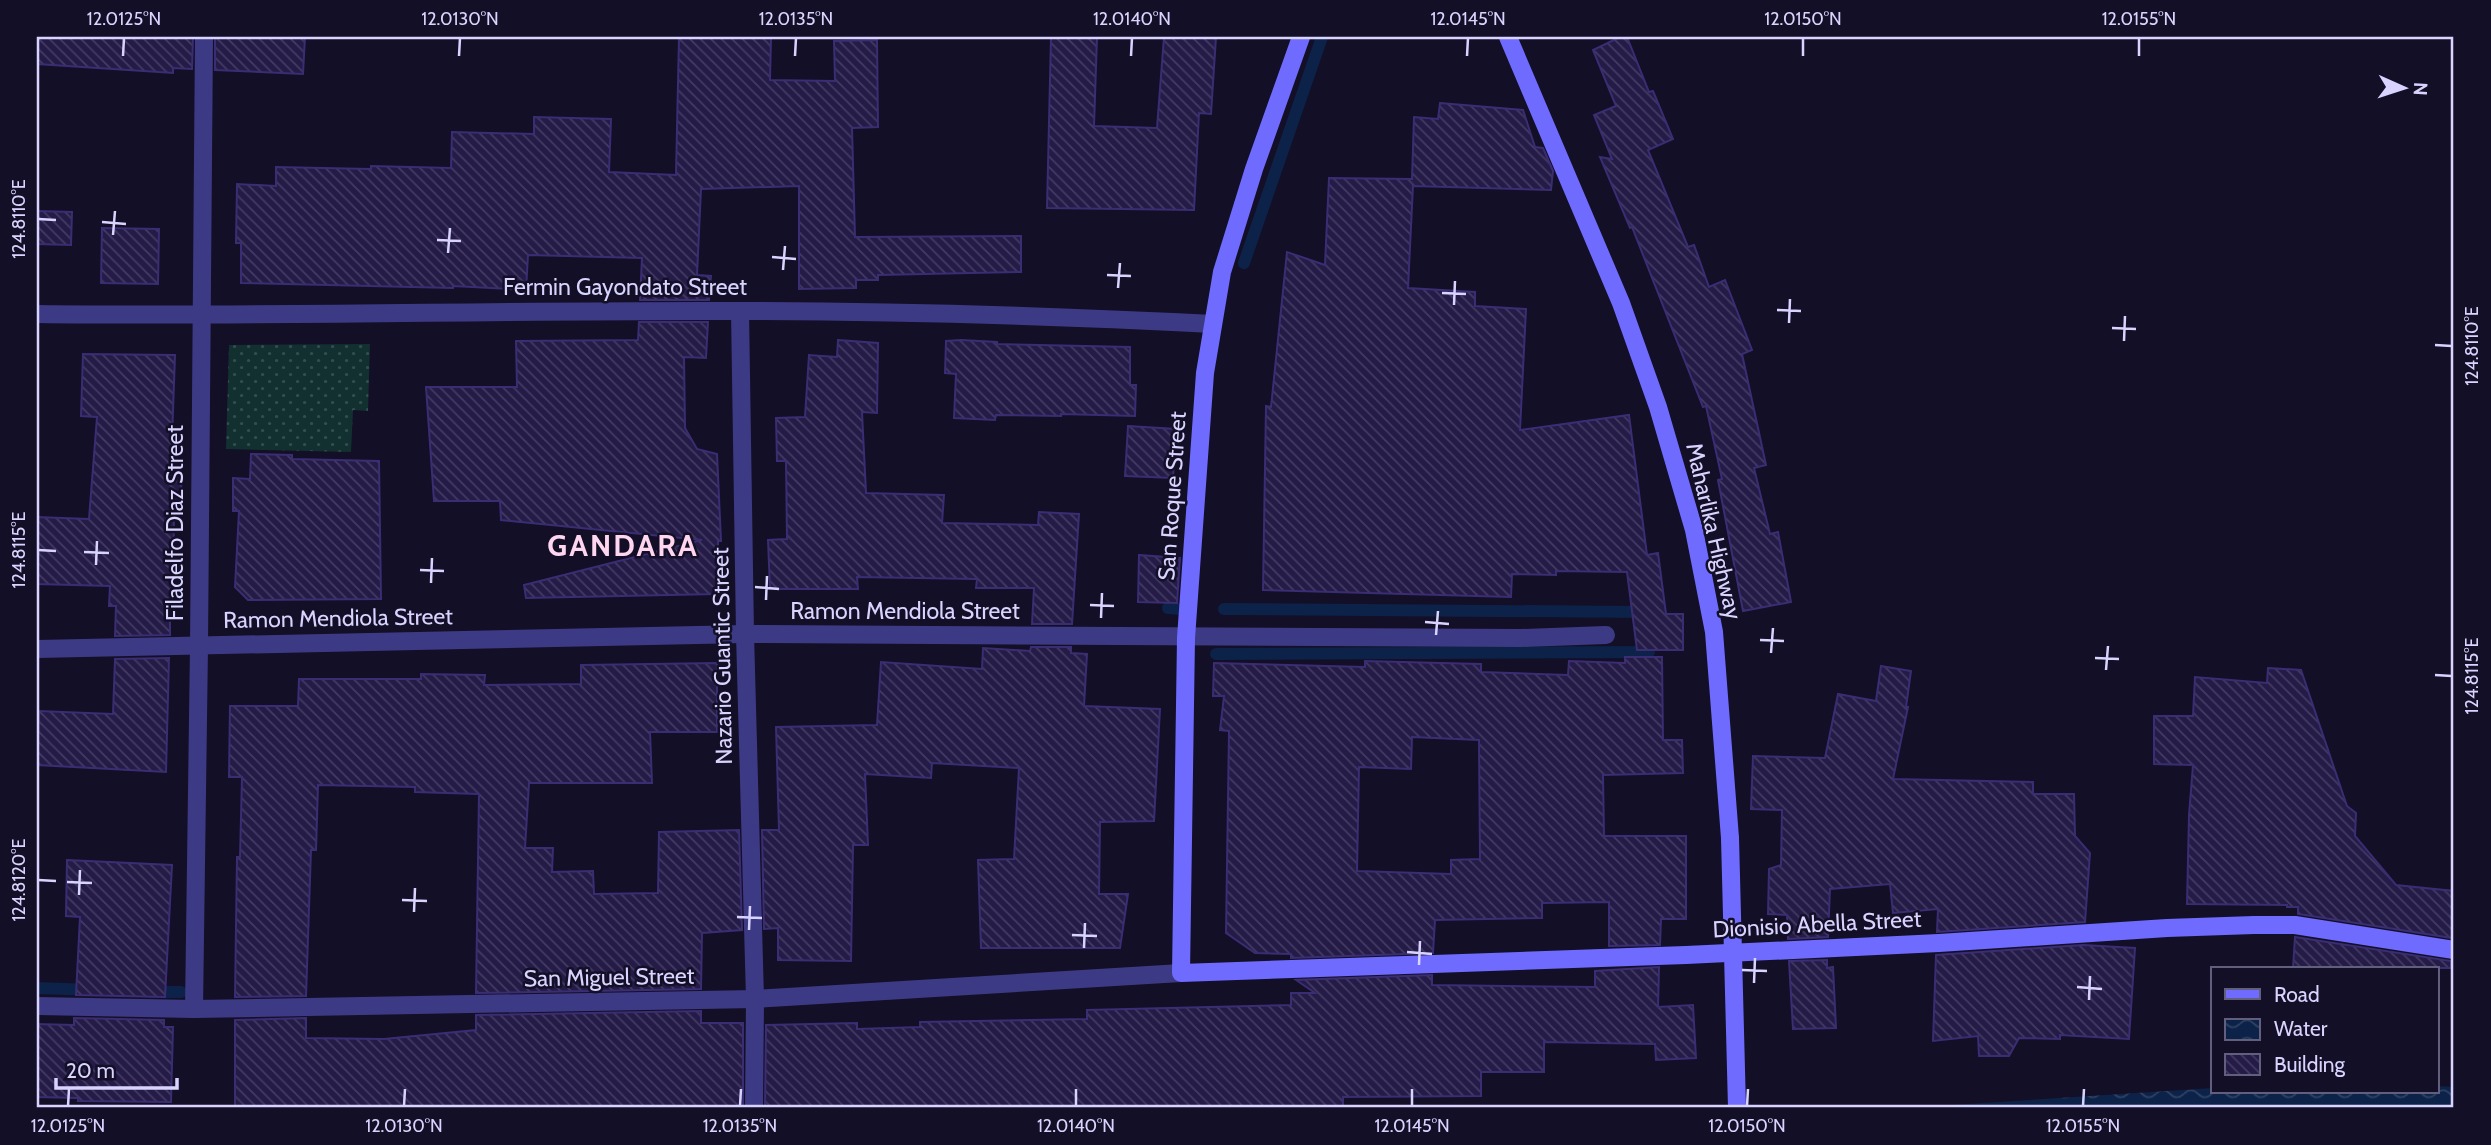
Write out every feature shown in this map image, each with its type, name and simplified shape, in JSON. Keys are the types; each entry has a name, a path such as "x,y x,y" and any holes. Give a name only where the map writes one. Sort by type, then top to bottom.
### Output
{"main road":[{"name":"San Roque Street","path":"1181,973 1186,638 1205,373 1222,272 1301,37"},
{"name":"Maharlika Highway","path":"1508,37 1621,303 1658,407 1694,530 1714,632 1730,838 1737,1108"},
{"name":"Dionisio Abella Street","path":"1181,973 1686,955 2254,925 2295,925 2454,950"}],"street":[{"name":"Filadelfo Diaz Street","path":"194,1009 204,37"},
{"name":"Fermin Gayondato Street","path":"37,314 201,316 740,311 1026,314 1213,324"},
{"name":"Nazario Guantic Street","path":"740,311 755,999 754,1108"},
{"name":"Ramon Mendiola Street","path":"37,649 745,634 1186,638 1521,638 1606,635"},
{"name":"San Miguel Street","path":"37,1006 194,1009 755,999 1181,973"}],"green space":[{"path":"370,344 368,411 353,410 351,452 226,449 229,345"}],"water":[{"path":"2438,1086 2454,1087 2454,1108 1906,1108 2211,1088 2211,1092 2438,1092"}],"building":[{"path":"37,37 193,37 192,69 173,68 173,73 37,64"},
{"path":"215,37 305,37 303,74 215,70"},
{"path":"679,37 771,37 770,80 835,81 834,41 877,40 878,127 852,128 855,237 1021,236 1021,272 878,275 878,280 856,280 856,288 799,289 799,186 701,189 697,275 711,276 709,300 640,300 642,258 528,255 526,290 453,286 241,283 241,243 236,243 237,184 276,186 276,167 451,168 452,132 534,134 534,117 611,119 609,172 676,175"},
{"path":"1051,37 1097,37 1094,126 1157,128 1164,37 1216,37 1211,114 1199,113 1194,210 1047,208"},
{"path":"1620,37 1627,37 1649,92 1653,91 1673,139 1648,150 1688,247 1694,245 1709,287 1725,280 1752,350 1742,354 1766,465 1754,468 1770,534 1778,532 1791,602 1743,611 1718,480 1722,479 1706,406 1703,407 1632,227 1630,228 1600,157 1612,159 1594,115 1616,106 1593,50"},
{"path":"1440,103 1523,110 1535,147 1543,148 1553,171 1551,190 1413,186 1408,288 1475,292 1475,306 1526,309 1520,430 1629,415 1647,555 1658,553 1666,614 1683,614 1683,650 1637,650 1627,572 1556,571 1556,575 1512,574 1511,597 1263,590 1266,406 1271,407 1287,252 1325,265 1329,178 1412,179 1414,117 1438,119"},
{"path":"37,211 72,212 71,245 37,244"},
{"path":"102,228 159,229 158,284 101,283"},
{"path":"639,322 708,322 706,358 684,357 685,428 697,449 717,454 721,541 718,541 717,594 526,598 524,585 702,540 501,520 500,501 434,501 426,387 517,387 516,341 638,340"},
{"path":"838,340 878,343 877,413 862,412 866,493 944,495 942,523 1038,525 1039,512 1079,514 1072,624 1032,624 1034,588 976,588 977,579 857,577 858,589 770,589 768,540 787,539 786,461 777,461 776,418 805,417 809,355 837,357"},
{"path":"946,341 997,344 1130,347 1130,385 1136,385 1135,416 1061,414 996,415 995,420 954,418 956,374 945,373"},
{"path":"83,354 175,355 171,467 174,467 174,472 182,473 180,510 174,510 170,635 115,636 116,606 109,606 110,586 37,584 37,517 89,519 97,417 81,416"},
{"path":"1128,426 1176,429 1173,478 1125,476"},
{"path":"251,454 292,455 292,459 379,461 381,599 248,600 235,587 239,511 233,511 233,478 250,479"},
{"path":"1139,555 1180,558 1177,603 1138,602"},
{"path":"1031,647 1071,647 1071,653 1087,654 1084,706 1160,709 1154,821 1100,822 1099,894 1128,894 1120,948 981,948 978,860 1014,859 1019,768 932,763 931,778 865,774 868,845 853,845 851,961 778,960 778,928 764,929 762,830 779,830 776,727 877,725 881,662 982,669 983,648 1030,651"},
{"path":"1625,657 1662,657 1663,740 1682,740 1683,773 1603,775 1604,836 1686,836 1686,919 1661,919 1660,945 1609,946 1609,902 1542,903 1542,918 1435,920 1433,953 1291,958 1291,954 1255,953 1226,933 1229,731 1220,730 1224,696 1213,696 1214,663 1365,667 1365,661 1481,664 1481,672 1568,675 1569,661 1625,663","holes":["1412,737 1479,740 1480,859 1451,860 1451,874 1357,871 1359,767 1411,769"]},
{"path":"169,658 166,772 37,765 39,711 113,714 115,659"},
{"path":"717,663 717,732 650,732 652,783 529,783 525,848 553,848 552,872 593,871 594,894 658,893 659,832 739,830 742,930 702,933 701,989 476,993 479,794 415,792 415,787 318,785 316,850 311,850 306,996 235,997 237,857 240,857 242,777 229,777 230,706 298,706 299,679 421,679 421,674 485,675 484,685 581,684 581,665"},
{"path":"1881,666 1911,671 1908,707 1893,779 2033,782 2033,794 2074,794 2075,836 2090,853 2085,922 1937,932 1938,909 1893,913 1890,884 1830,889 1828,937 1788,939 1787,915 1768,914 1769,869 1781,865 1782,810 1751,809 1753,756 1825,758 1838,694 1876,701"},
{"path":"2268,668 2301,670 2347,806 2356,813 2355,836 2396,885 2454,891 2452,938 2298,914 2298,907 2287,905 2187,904 2193,765 2154,764 2154,716 2193,716 2195,677 2267,683"},
{"path":"67,860 172,865 165,997 76,995 80,917 66,916"},
{"path":"2295,937 2451,961 2451,968 2293,967"},
{"path":"2083,945 2135,948 2129,1039 2060,1035 2060,1039 2019,1038 2009,1056 1979,1056 1978,1036 1933,1041 1936,955"},
{"path":"1827,960 1827,968 1833,967 1836,1028 1793,1029 1789,961"},
{"path":"1659,967 1658,1007 1693,1005 1696,1058 1656,1060 1655,1044 1544,1042 1544,1072 1481,1072 1481,1096 1343,1097 1343,1108 765,1108 766,1025 857,1023 857,1029 920,1027 920,1022 1087,1019 1087,1010 1291,1005 1291,993 1315,993 1296,980 1432,975 1432,985 1595,987 1595,971"},
{"path":"701,1011 701,1023 743,1023 743,1108 235,1108 235,1020 306,1018 306,1038 384,1039 476,1030 476,1015"},
{"path":"74,1018 164,1020 164,1027 173,1027 171,1102 78,1101 78,1098 37,1097 37,1024 74,1025"}],"waterway":[{"path":"1244,263 1322,37"},
{"path":"1168,608 1182,609"},
{"path":"1224,609 1649,612"},
{"path":"1216,654 1649,652"},
{"path":"37,988 93,990"},
{"path":"150,992 181,992"}],"district":[{"name":"GANDARA","path":"623,546"}]}
